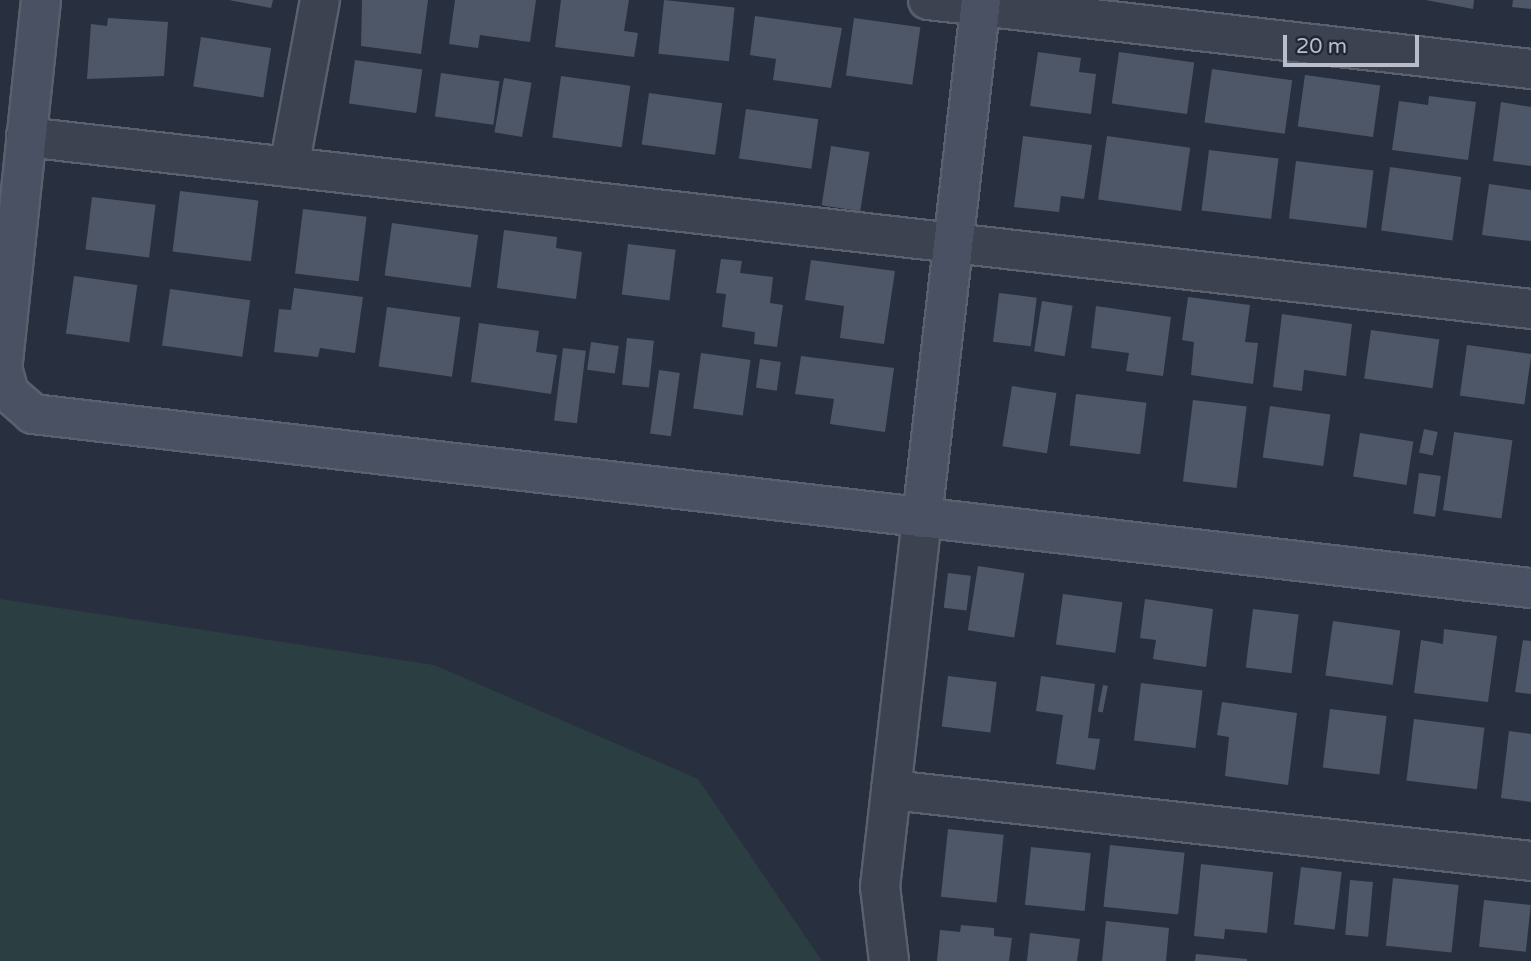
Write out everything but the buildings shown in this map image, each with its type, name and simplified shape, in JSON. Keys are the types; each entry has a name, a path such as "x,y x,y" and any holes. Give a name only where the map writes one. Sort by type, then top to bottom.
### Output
{"street":[{"path":"41,0 2,353 8,403 58,420 1531,588"},
{"path":"289,167 320,0"},
{"path":"928,0 1531,69"},
{"path":"889,961 880,887 981,4"},
{"path":"26,138 1531,309"},
{"path":"891,790 1531,861"}],"green space":[{"path":"0,599 434,665 698,779 822,961 0,961"}]}
